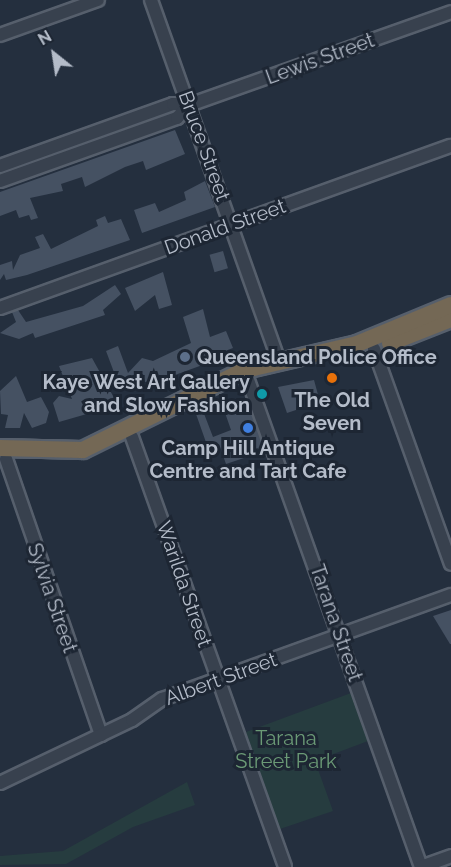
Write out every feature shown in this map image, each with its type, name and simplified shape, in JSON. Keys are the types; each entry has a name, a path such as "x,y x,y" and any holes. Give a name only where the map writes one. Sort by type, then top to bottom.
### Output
{"highway":[{"path":"2,455 84,450 226,378 279,361 357,344 451,305"},
{"path":"2,455 68,464 132,437 248,380 374,349 451,319"}],"street":[{"path":"0,35 98,0"},
{"name":"Bruce Street","path":"151,0 279,361"},
{"name":"Lewis Street","path":"0,166 173,104 189,105 451,12"},
{"name":"Lewis Street","path":"0,181 177,118 189,105"},
{"name":"Donald Street","path":"0,308 451,146"},
{"path":"374,349 451,564"},
{"name":"Tarana Street","path":"248,380 421,867"},
{"name":"Warilda Street","path":"132,437 285,867"},
{"name":"Sylvia Street","path":"2,455 101,735"},
{"name":"Albert Street","path":"0,783 101,735 162,699 451,595"},
{"path":"421,867 451,856"}],"green space":[{"name":"Tarana Street Park","path":"351,693 368,741 315,761 333,811 280,829 246,732"},
{"path":"187,782 195,805 133,827 66,864 0,865 0,856 63,851"}],"building":[{"path":"175,130 185,154 146,170 143,161 125,167 85,187 82,177 61,184 63,191 30,198 38,218 31,220 29,215 19,218 16,210 0,216 0,192"},
{"path":"205,181 215,207 142,233 134,210 155,203 159,212 186,200 184,192"},
{"path":"105,216 108,223 121,219 130,240 27,275 6,280 4,274 0,280 0,265 12,261 13,270 20,255 40,248 35,237 43,234 51,249 98,226 96,220"},
{"path":"223,251 228,268 215,272 210,255"},
{"path":"163,272 172,305 159,309 155,295 135,311 125,288"},
{"path":"115,285 121,294 103,310 105,315 35,338 33,333 19,339 0,333 16,322 12,312 18,310 26,322 83,306"},
{"path":"203,309 210,337 226,331 233,348 217,354 219,359 164,379 145,382 143,374 130,378 133,386 121,391 106,351 118,346 128,373 142,358 153,361 191,343 183,317"},
{"path":"92,358 118,405 59,422 53,403 59,396 72,399 59,366"},
{"path":"16,376 27,402 41,397 49,412 46,423 32,428 24,413 20,428 5,428 8,415 1,414 0,391"},
{"path":"314,380 320,402 287,413 278,387"},
{"path":"246,398 265,451 226,464 219,444 208,448 196,414 203,411 213,437 231,430 223,407"},
{"path":"451,610 451,644 450,644 433,616"}],"place":[{"name":"Queensland Police Office","path":"185,357"},
{"name":"The Old Seven","path":"332,378"},
{"name":"Kaye West Art Gallery and Slow Fashion","path":"262,394"},
{"name":"Camp Hill Antique Centre and Tart Cafe","path":"248,428"}]}
